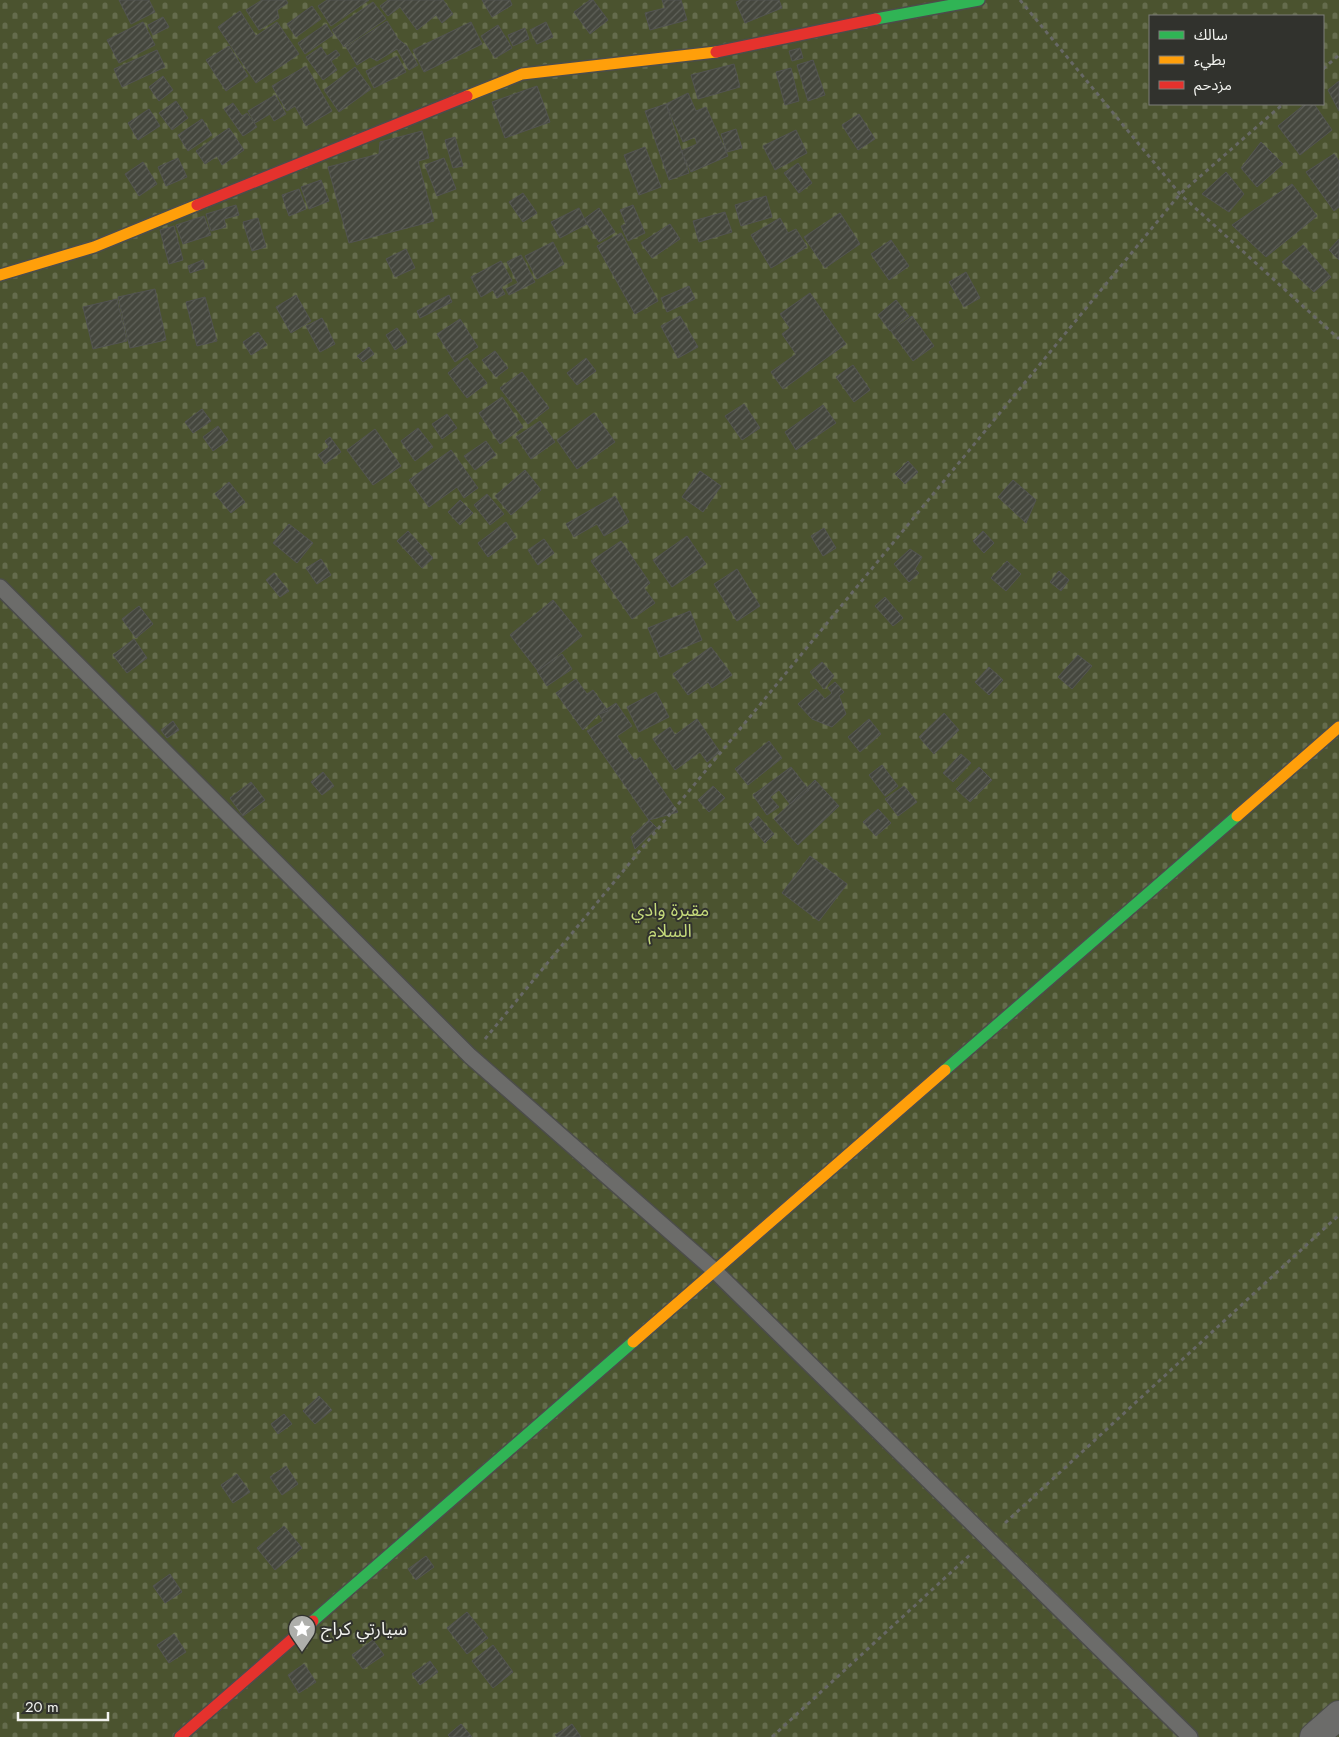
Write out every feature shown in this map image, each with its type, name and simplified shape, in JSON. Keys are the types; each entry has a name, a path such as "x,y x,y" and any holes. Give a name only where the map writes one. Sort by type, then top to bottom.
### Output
{"street":[{"path":"0,275 94,247 522,74 723,51 979,0"},
{"path":"180,1737 1339,727"},
{"path":"1314,1737 1339,1715"}],"lane":[{"path":"0,587 470,1056 715,1271 1190,1737"}],"path":[{"path":"1020,0 1180,194 1339,339"},
{"path":"1324,68 1339,55"},
{"path":"470,1056 1180,194 1282,105"},
{"path":"772,1737 1339,1216"}],"green space":[{"name":"مقبرة وادي السلام","path":"0,0 1339,0 1339,1737 0,1737"}],"building":[{"path":"119,0 149,0 155,12 131,24"},
{"path":"262,0 286,0 288,3 277,10 279,18 259,30 246,10"},
{"path":"327,0 369,0 331,26 318,6"},
{"path":"388,0 443,0 453,14 442,23 436,15 417,30 400,7 388,16 380,6"},
{"path":"482,0 510,0 512,5 492,17"},
{"path":"590,0 593,0 608,20 590,34 574,12"},
{"path":"662,0 681,0 687,20 650,30 645,13 665,8"},
{"path":"741,0 779,0 782,8 745,23 736,2"},
{"path":"373,2 386,19 344,47 332,30"},
{"path":"312,6 321,19 296,37 287,24"},
{"path":"240,11 256,36 277,22 299,54 256,83 218,27"},
{"path":"163,17 169,27 153,35 148,25"},
{"path":"387,21 398,39 407,46 418,65 409,70 397,49 377,61 370,57 357,65 346,47"},
{"path":"143,22 155,45 119,63 107,40"},
{"path":"471,22 482,44 424,72 413,50"},
{"path":"546,22 553,37 537,44 530,30"},
{"path":"326,24 333,35 305,54 298,43"},
{"path":"498,25 512,48 495,58 481,36"},
{"path":"525,28 529,39 513,46 508,35"},
{"path":"229,46 248,76 226,91 206,60"},
{"path":"321,47 327,56 336,50 340,55 331,61 337,70 323,80 306,57"},
{"path":"800,48 803,58 792,61 789,51"},
{"path":"157,50 165,67 122,87 114,69"},
{"path":"397,56 406,72 374,88 366,71"},
{"path":"813,60 825,95 808,101 797,65"},
{"path":"734,64 740,87 698,99 691,75"},
{"path":"306,66 332,111 306,126 295,106 287,111 272,86"},
{"path":"355,67 371,89 339,112 324,90"},
{"path":"791,68 799,101 785,105 776,72"},
{"path":"163,76 173,90 159,101 149,87"},
{"path":"1339,81 1339,111 1328,90"},
{"path":"537,86 550,122 505,138 492,102"},
{"path":"688,93 696,111 706,107 728,156 691,172 681,151 697,144 695,137 683,142 666,104"},
{"path":"275,95 286,114 274,121 270,114 255,123 248,111"},
{"path":"176,101 188,118 172,130 159,113"},
{"path":"233,103 242,116 247,113 257,127 243,136 224,109"},
{"path":"666,104 689,173 669,180 645,111"},
{"path":"1304,105 1315,105 1332,130 1300,155 1278,126"},
{"path":"149,109 160,126 138,140 128,123"},
{"path":"859,114 875,139 858,150 842,125"},
{"path":"202,119 212,135 188,151 178,135"},
{"path":"229,128 244,150 222,165 217,156 205,164 196,151"},
{"path":"736,129 742,148 727,152 721,134"},
{"path":"796,130 807,153 775,170 763,146"},
{"path":"422,131 429,158 418,161 434,221 349,243 328,167 379,154 380,142"},
{"path":"455,137 463,166 453,168 445,140"},
{"path":"1261,142 1283,164 1257,187 1241,168"},
{"path":"645,147 661,187 639,195 624,155"},
{"path":"1334,154 1339,161 1339,207 1334,211 1306,172"},
{"path":"178,158 187,177 166,186 158,167"},
{"path":"444,158 456,189 437,196 425,165"},
{"path":"143,162 157,184 139,196 125,174"},
{"path":"798,163 812,183 799,193 784,173"},
{"path":"1226,172 1244,194 1229,212 1202,194"},
{"path":"321,180 329,201 309,209 301,187"},
{"path":"1292,184 1317,216 1266,257 1232,225"},
{"path":"299,189 306,209 289,216 282,195"},
{"path":"523,193 537,213 523,222 509,202"},
{"path":"766,196 772,217 741,226 735,205"},
{"path":"236,205 239,215 224,219 226,227 211,231 206,214"},
{"path":"633,205 645,233 628,241 621,226 626,224 620,210"},
{"path":"579,208 587,224 560,238 551,222"},
{"path":"599,208 615,232 599,242 584,219"},
{"path":"725,212 732,232 699,242 693,221"},
{"path":"840,213 860,244 825,268 804,237"},
{"path":"204,216 211,235 183,244 176,225"},
{"path":"258,218 266,247 252,251 243,222"},
{"path":"780,218 788,233 796,229 807,247 771,268 751,235"},
{"path":"670,224 680,239 652,258 641,243"},
{"path":"174,226 183,260 169,264 160,230"},
{"path":"621,233 658,301 635,314 597,246"},
{"path":"1339,239 1339,260 1329,250"},
{"path":"891,240 909,266 889,280 871,254"},
{"path":"553,242 564,264 537,279 525,256"},
{"path":"1303,245 1331,277 1314,292 1282,262"},
{"path":"406,249 415,268 395,277 386,259"},
{"path":"521,255 535,282 509,295 506,289 518,283 507,262"},
{"path":"203,260 205,268 190,273 188,266"},
{"path":"501,261 512,281 501,287 505,294 497,298 493,290 481,297 471,277"},
{"path":"966,272 980,298 964,307 949,282"},
{"path":"689,286 695,299 667,312 661,298"},
{"path":"155,289 166,340 130,348 118,297"},
{"path":"810,293 846,344 783,389 771,372 796,354 782,334 790,328 780,314"},
{"path":"296,295 311,321 291,333 276,307"},
{"path":"449,295 452,302 420,318 417,311"},
{"path":"205,297 217,341 197,346 186,302"},
{"path":"117,299 127,341 93,349 83,307"},
{"path":"896,300 909,316 890,331 878,315"},
{"path":"680,316 698,347 678,358 661,326"},
{"path":"912,316 934,346 913,361 891,331"},
{"path":"322,318 335,344 320,352 306,326"},
{"path":"460,319 478,347 455,362 437,334"},
{"path":"397,328 407,342 395,350 386,335"},
{"path":"258,332 267,345 251,355 243,342"},
{"path":"369,347 374,354 363,362 357,356"},
{"path":"495,351 508,368 496,377 482,360"},
{"path":"467,358 487,383 467,398 448,373"},
{"path":"586,358 596,371 577,385 567,373"},
{"path":"853,365 870,390 854,402 836,377"},
{"path":"522,372 549,408 528,424 500,388"},
{"path":"502,397 523,427 500,444 479,413"},
{"path":"744,404 760,428 742,440 725,416"},
{"path":"823,405 836,423 796,450 785,432"},
{"path":"202,409 211,421 193,433 185,422"},
{"path":"594,413 615,442 577,469 557,440"},
{"path":"447,414 457,428 442,439 432,424"},
{"path":"540,421 555,442 531,459 516,437"},
{"path":"218,426 228,440 213,451 203,437"},
{"path":"418,428 433,447 415,461 401,441"},
{"path":"375,429 401,466 373,485 347,450"},
{"path":"330,437 341,452 325,464 318,455 329,447 325,441"},
{"path":"486,441 496,455 475,470 464,456"},
{"path":"451,450 478,488 464,498 457,487 429,507 409,480"},
{"path":"908,461 918,472 905,484 895,474"},
{"path":"525,470 541,490 511,515 495,496"},
{"path":"700,471 721,486 703,512 682,497"},
{"path":"1013,480 1036,500 1026,523 998,497"},
{"path":"229,482 245,502 231,513 215,494"},
{"path":"487,494 504,514 490,525 474,505"},
{"path":"615,496 629,522 604,536 597,524 574,537 566,524"},
{"path":"460,500 473,513 460,525 448,512"},
{"path":"506,522 516,537 488,557 478,543"},
{"path":"289,524 313,543 297,563 273,543"},
{"path":"824,528 836,548 823,556 811,536"},
{"path":"408,531 433,558 422,568 397,541"},
{"path":"983,531 994,543 984,553 973,541"},
{"path":"687,536 706,564 672,587 653,560"},
{"path":"544,539 554,553 538,565 528,550"},
{"path":"621,541 650,583 644,588 655,603 632,619 591,561"},
{"path":"910,549 922,557 915,569 919,573 909,582 894,564"},
{"path":"321,559 331,575 317,584 306,568"},
{"path":"1007,561 1021,574 1006,591 991,578"},
{"path":"737,569 760,606 737,621 714,584"},
{"path":"1059,571 1069,580 1061,591 1050,582"},
{"path":"274,573 289,591 280,597 266,580"},
{"path":"885,597 903,618 893,626 875,606"},
{"path":"553,600 582,636 538,671 510,635"},
{"path":"139,606 153,624 136,638 122,619"},
{"path":"690,611 702,640 660,657 648,628"},
{"path":"134,639 147,658 127,673 113,655"},
{"path":"711,647 732,675 712,688 708,682 688,695 673,674"},
{"path":"562,654 572,669 547,686 537,671"},
{"path":"1078,655 1092,666 1072,689 1058,677"},
{"path":"822,662 834,676 824,689 810,672"},
{"path":"989,667 1003,680 989,695 975,682"},
{"path":"576,679 587,694 593,690 608,711 599,714 583,730 556,693"},
{"path":"835,682 844,692 839,696 846,714 832,727 812,719 798,704 816,689 825,699 832,693 828,688"},
{"path":"656,692 669,717 639,732 627,707"},
{"path":"616,703 632,726 617,736 635,761 640,757 678,812 649,820 587,731 603,721 599,714"},
{"path":"944,713 959,730 934,754 919,737"},
{"path":"697,719 720,752 707,762 700,752 675,770 653,739 670,727 675,735"},
{"path":"869,719 881,734 860,752 848,737"},
{"path":"173,721 179,730 167,738 161,730"},
{"path":"769,741 782,758 748,785 735,769"},
{"path":"961,754 971,763 953,782 943,773"},
{"path":"882,765 898,786 885,796 869,775"},
{"path":"791,767 809,790 790,804 779,790 770,797 779,807 767,815 753,795"},
{"path":"979,767 992,780 970,802 956,789"},
{"path":"323,772 334,786 322,795 311,782"},
{"path":"815,780 839,806 798,845 774,819"},
{"path":"251,782 265,800 243,816 230,798"},
{"path":"713,786 725,798 709,812 698,800"},
{"path":"904,786 917,802 898,816 885,799"},
{"path":"878,809 891,823 876,836 863,822"},
{"path":"758,816 774,834 765,843 749,824"},
{"path":"649,820 657,828 635,849 631,837"},
{"path":"810,856 847,884 819,921 782,893"},
{"path":"319,1396 332,1410 315,1424 303,1411"},
{"path":"284,1414 292,1424 278,1434 271,1424"},
{"path":"286,1466 298,1484 282,1495 270,1477"},
{"path":"237,1474 250,1492 233,1503 221,1485"},
{"path":"284,1526 302,1548 275,1570 257,1548"},
{"path":"426,1556 434,1567 416,1580 408,1569"},
{"path":"170,1574 182,1592 165,1603 153,1586"},
{"path":"467,1612 488,1638 467,1654 447,1628"},
{"path":"174,1634 186,1652 169,1663 157,1645"},
{"path":"373,1640 384,1655 363,1669 352,1655"},
{"path":"493,1645 513,1672 493,1688 472,1661"},
{"path":"430,1661 438,1672 420,1685 412,1674"},
{"path":"304,1664 316,1682 299,1693 288,1675"},
{"path":"461,1724 472,1737 450,1737 448,1735"},
{"path":"572,1724 581,1737 557,1737 555,1735"}],"traffic: fast":[{"path":"876,19 979,0"},
{"path":"945,1070 1237,816"},
{"path":"313,1621 633,1342"}],"traffic: slow":[{"path":"467,96 522,74 716,52"},
{"path":"0,275 94,247 197,205"},
{"path":"1237,816 1339,727"},
{"path":"633,1342 945,1070"}],"traffic: jam":[{"path":"716,52 876,19"},
{"path":"197,205 467,96"},
{"path":"180,1737 313,1621"}],"place":[{"name":"سيارتي كراج","path":"302,1653"}]}
